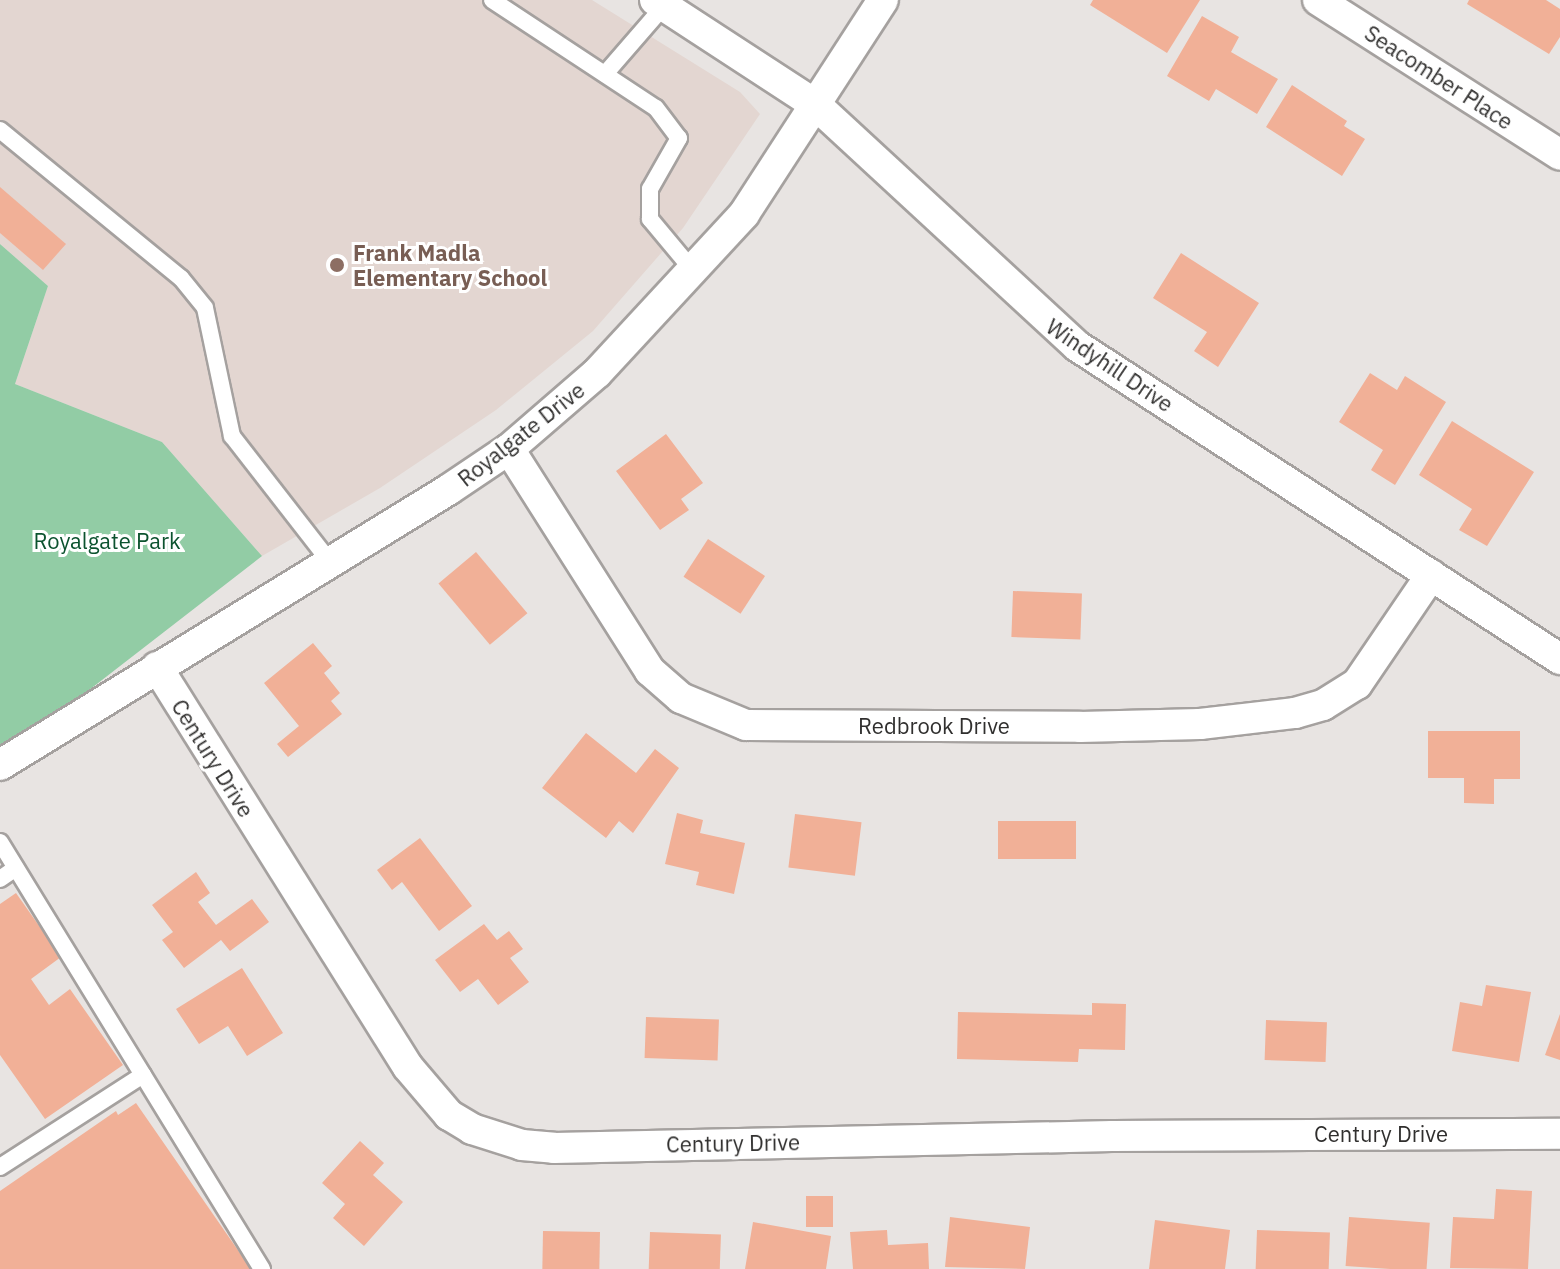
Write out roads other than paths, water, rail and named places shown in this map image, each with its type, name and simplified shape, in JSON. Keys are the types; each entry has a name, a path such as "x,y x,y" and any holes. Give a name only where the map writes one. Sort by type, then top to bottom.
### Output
{"street":[{"name":"Royalgate Drive","path":"0,765 509,449 637,336 695,273 744,214 883,0"},
{"name":"Seacomber Place","path":"1318,0 1560,155"},
{"name":"Windyhill Drive","path":"659,3 816,105 1077,346 1560,659"},
{"name":"Redbrook Drive","path":"509,449 650,671 681,698 746,725 1080,727 1200,724 1295,713 1323,705 1357,684 1431,575"},
{"name":"Century Drive","path":"157,667 408,1067 449,1115 472,1129 522,1145 554,1148 1112,1136 1560,1134"}],"lane":[{"path":"492,0 656,108 679,138 650,189 650,219 695,273"},
{"path":"605,74 659,3"},
{"path":"0,130 181,278 205,308 232,436 330,562"},
{"path":"0,842 262,1269"},
{"path":"0,879 16,868"},
{"path":"0,1167 143,1075"}],"place":[{"name":"Frank Madla Elementary School","path":"337,265"}],"park label":[{"name":"Royalgate Park","path":"107,541"}]}
